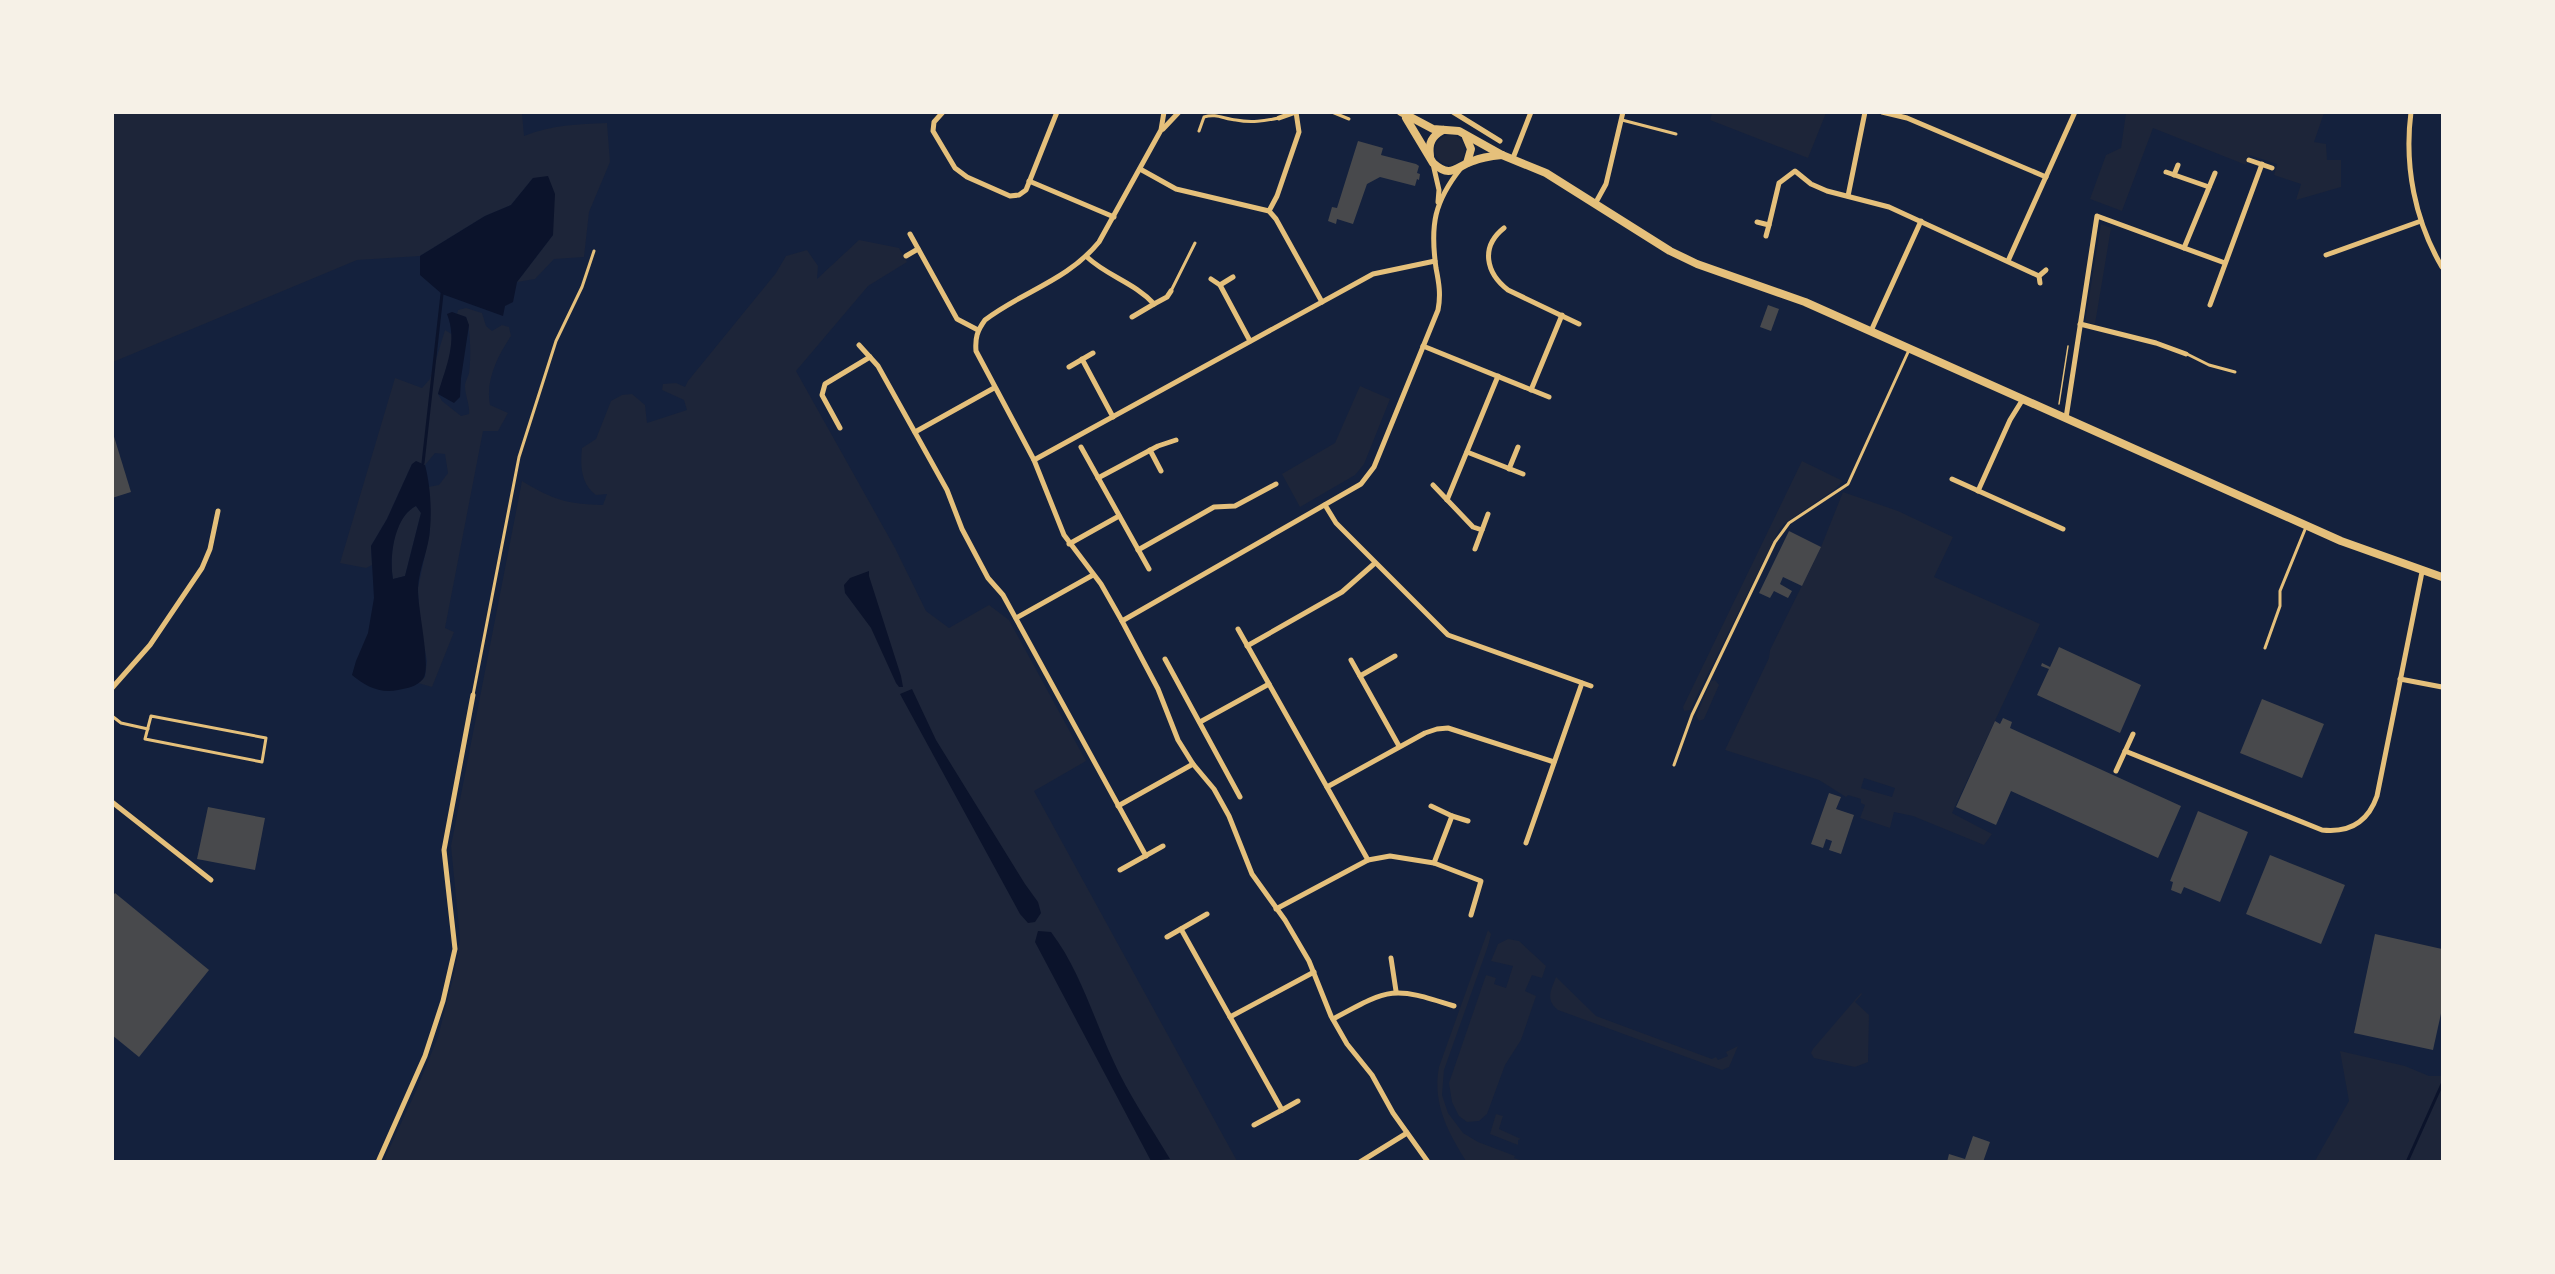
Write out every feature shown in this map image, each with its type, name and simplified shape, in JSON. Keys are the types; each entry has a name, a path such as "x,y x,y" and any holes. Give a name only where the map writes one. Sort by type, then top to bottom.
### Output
{"main road":[{"path":"1403,115 1431,160 1447,171 1502,155"},
{"path":"1403,115 1427,127 1451,129 1502,155 1546,173 1668,250 1697,264 1805,302 2307,526 2368,552 2442,578"},
{"path":"1431,160 1429,147 1432,139 1443,130"},
{"path":"1464,166 1471,149 1465,135"}],"street":[{"path":"943,112 934,122 933,131 955,168 967,177 1010,196 1018,195 1026,190 1057,112"},
{"path":"1161,130 1164,112"},
{"path":"1179,112 1161,130 1114,217 1087,257 1055,280 994,314 978,330 975,340 976,351 1034,460 1069,544 1101,584 1122,621 1158,689 1178,740 1193,764 1214,789 1229,816 1252,874 1314,972 1333,1019 1347,1044 1372,1075 1393,1113 1428,1161"},
{"path":"1269,211 1277,196 1299,132 1296,112 1279,118"},
{"path":"1453,112 1500,141"},
{"path":"1513,159 1531,112"},
{"path":"1595,204 1606,184 1623,120 1623,112"},
{"path":"1848,196 1865,112"},
{"path":"1882,112 1907,118 2046,177"},
{"path":"2008,261 2075,112"},
{"path":"2411,112 2409,160 2421,221 2442,267"},
{"path":"1122,621 1361,484 1371,472 1440,300 1432,237 1439,190 1431,160"},
{"path":"2249,160 2272,168"},
{"path":"2210,305 2262,164"},
{"path":"2174,175 2178,165"},
{"path":"1438,204 1449,183 1464,166"},
{"path":"1140,170 1176,189 1269,211 1276,219 1322,302"},
{"path":"1766,236 1779,183 1795,171 1811,184 1889,207 2008,261 2039,279 2046,270"},
{"path":"2166,172 2210,187"},
{"path":"2184,248 2215,173"},
{"path":"1029,181 1114,217"},
{"path":"2066,418 2097,216 2226,263"},
{"path":"1871,331 1921,221"},
{"path":"2326,255 2421,221"},
{"path":"1757,222 1769,225"},
{"path":"1504,228 1489,246 1487,260 1492,273 1508,290 1579,324"},
{"path":"910,234 957,319 978,330"},
{"path":"906,256 918,249"},
{"path":"1087,257 1143,292 1154,304"},
{"path":"1034,460 1373,274 1435,261"},
{"path":"1220,285 1233,277"},
{"path":"1210,279 1220,285 1250,341"},
{"path":"1132,317 1167,297 1171,291"},
{"path":"1531,390 1562,315"},
{"path":"2080,324 2156,343 2186,354"},
{"path":"859,345 878,366 947,490 972,549 988,578 1003,595 1146,856"},
{"path":"1423,346 1549,397"},
{"path":"1069,367 1093,353"},
{"path":"840,428 822,395 822,389 825,384 870,357"},
{"path":"1082,359 1113,417"},
{"path":"1447,500 1498,376"},
{"path":"915,432 994,388"},
{"path":"1978,491 2010,420 2023,399"},
{"path":"1098,478 1150,450 1176,440"},
{"path":"1081,447 1149,569"},
{"path":"1509,469 1518,447"},
{"path":"1150,450 1161,471"},
{"path":"1467,452 1523,474"},
{"path":"1952,479 2063,529"},
{"path":"1138,550 1214,507 1235,506 1276,484"},
{"path":"1433,485 1473,527 1482,530"},
{"path":"1325,505 1335,523 1448,635 1591,686"},
{"path":"112,688 150,645 202,568 210,549 218,510"},
{"path":"1475,549 1488,514"},
{"path":"1069,544 1119,516"},
{"path":"1247,646 1342,592 1375,563"},
{"path":"2125,751 2313,827 2330,831 2347,828 2364,819 2374,805 2422,572"},
{"path":"1016,618 1093,575"},
{"path":"1238,629 1368,860"},
{"path":"1360,676 1395,656"},
{"path":"1165,659 1240,797"},
{"path":"1351,660 1400,746"},
{"path":"2400,679 2442,687"},
{"path":"1526,843 1582,683"},
{"path":"1200,722 1269,684"},
{"path":"378,1161 425,1056 443,1001 455,949 444,850 473,695"},
{"path":"1327,787 1425,733 1448,728 1554,762"},
{"path":"2116,771 2133,734"},
{"path":"1118,806 1193,764"},
{"path":"112,802 211,880"},
{"path":"1431,806 1468,821"},
{"path":"1434,863 1452,816"},
{"path":"1120,870 1163,846"},
{"path":"1276,909 1368,860 1399,857 1434,863 1481,881 1471,915"},
{"path":"1167,937 1207,914"},
{"path":"1180,929 1282,1110"},
{"path":"1392,958 1396,991"},
{"path":"1230,1017 1314,972"},
{"path":"1333,1019 1371,998 1396,991 1412,992 1454,1006"},
{"path":"1254,1125 1298,1101"},
{"path":"1360,1161 1407,1133"}],"lane":[{"path":"1332,112 1349,119"},
{"path":"1199,131 1204,117 1213,114 1235,120 1260,122 1279,118"},
{"path":"1623,120 1676,134"},
{"path":"1171,291 1195,243"},
{"path":"473,695 519,457 556,341 582,287 594,251"},
{"path":"1674,765 1696,706 1778,536 1789,523 1848,484 1910,348"},
{"path":"2186,354 2209,365 2235,372"},
{"path":"2265,648 2280,606 2280,591 2307,526"},
{"path":"112,716 121,723 148,729"},
{"path":"151,716 266,738 262,762 145,739 148,729 151,716"}],"path":[{"path":"2056,414 2068,346"}],"shaded area":[{"path":"1712,112 1826,113 1808,158 1710,120"},
{"path":"113,113 522,113 524,136 555,127 607,123 610,162 589,212 584,257 554,259 535,279 517,282 553,235 533,178 511,205 485,216 420,256 357,260 113,362"},
{"path":"2126,113 2324,113 2314,142 2326,144 2327,160 2341,160 2341,187 2296,200 2301,184 2274,175 2277,164 2249,155 2246,165 2153,128 2122,211 2090,199 2106,155 2121,148"},
{"path":"1450,135 1461,139 1465,150 1461,161 1450,165 1439,161 1435,150 1439,139"},
{"path":"548,176 555,194 553,235 517,282 513,302 505,306 503,316 442,294 420,275 420,256 485,216 511,205 533,178"},
{"path":"2101,224 2111,228 2095,324 2085,322"},
{"path":"859,240 899,248 907,262 868,286 796,371 895,548 926,611 949,628 989,605 1009,620 1086,761 1034,791 1237,1161 383,1162 438,1037 455,970 460,939 451,846 522,481 561,500 603,505 607,494 596,495 587,486 584,480 581,455 582,448 596,439 611,401 622,395 632,394 645,405 647,423 687,410 684,400 662,390 663,384 676,383 685,387 776,273 786,256 807,250 818,266 817,279"},
{"path":"466,308 482,313 486,326 492,331 502,325 509,327 511,336 494,369 489,387 490,405 508,413 498,431 483,431 445,628 454,632 432,687 418,683 425,677 427,661 420,626 418,588 430,531 428,487 439,485 448,473 445,454 435,453 425,465 412,464 387,519 371,546 372,565 366,568 340,563 395,378 422,388 430,379 445,330 453,335 449,360 438,394 442,401 461,416 469,414 465,383 470,367 469,329 466,317 457,314 458,310"},
{"path":"452,312 466,317 469,325 460,397 454,403 438,394 450,354 451,334 447,314"},
{"path":"1360,386 1390,399 1364,464 1355,475 1300,507 1282,474 1335,443"},
{"path":"416,461 425,465 431,513 429,536 418,588 425,650 425,673 423,679 415,685 385,691 368,686 352,675 368,633 374,598 371,546 387,519 412,464","holes":["416,506 421,513 405,576 393,579 392,560 398,528 409,511"]},
{"path":"1802,461 1843,481 1779,530 1690,710 1684,711 1683,707"},
{"path":"1843,492 1898,511 1953,537 1934,577 2040,624 1952,813 1992,834 1984,845 1913,816 1894,812 1890,828 1860,818 1865,805 1861,803 1861,799 1848,795 1846,797 1819,780 1725,750 1769,658 1770,650 1821,547","holes":["1864,778 1895,788 1892,797 1861,788"]},
{"path":"416,506 421,513 405,576 393,579 394,538 402,519"},
{"path":"869,571 903,687 899,687 896,683 871,628 845,593 844,585 850,578"},
{"path":"1715,680 1719,685 1704,719 1699,721 1696,716 1711,681"},
{"path":"912,689 936,740 1038,902 1041,913 1035,922 1028,923 1020,914 900,694"},
{"path":"1488,930 1491,934 1488,946 1444,1070 1442,1095 1448,1113 1463,1133 1478,1142 1523,1161 1466,1161 1443,1117 1438,1093 1439,1067"},
{"path":"1038,931 1051,932 1070,962 1119,1073 1170,1159 1151,1161 1035,942"},
{"path":"1508,939 1519,941 1546,966 1542,978 1532,975 1525,991 1536,996 1521,1040 1505,1065 1487,1114 1479,1121 1467,1122 1459,1116 1452,1102 1449,1083 1486,975 1496,978 1494,984 1506,988 1513,966 1491,961 1498,944"},
{"path":"1556,977 1596,1016 1712,1059 1716,1057 1718,1060 1728,1056 1726,1052 1738,1046 1729,1067 1722,1070 1558,1010 1550,999"},
{"path":"1861,993 1855,1002 1869,1015 1868,1062 1855,1067 1814,1058 1811,1053 1813,1049"},
{"path":"2340,1051 2405,1066 2429,1076 2442,1076 2442,1161 2315,1161 2349,1101"},
{"path":"1496,1114 1503,1116 1499,1129 1521,1139 1518,1140 1518,1145 1490,1134"}],"building":[{"path":"1358,141 1383,148 1381,155 1416,164 1419,166 1417,173 1420,174 1419,180 1417,179 1415,186 1380,177 1367,184 1353,224 1337,219 1336,224 1328,221 1332,207 1337,208"},
{"path":"1768,305 1779,309 1771,331 1760,327"},
{"path":"112,430 131,492 112,498"},
{"path":"1789,531 1821,547 1802,586 1783,577 1780,584 1792,591 1788,598 1774,591 1770,598 1759,593"},
{"path":"2059,647 2141,685 2120,733 2037,695 2049,669 2041,666 2042,663 2050,667"},
{"path":"2262,699 2324,724 2302,778 2240,753"},
{"path":"2003,718 2012,722 2010,728 2181,806 2158,858 2011,791 1996,825 1956,807 1995,721 2000,724"},
{"path":"1829,793 1841,797 1836,809 1854,815 1841,854 1829,850 1832,841 1826,839 1823,848 1811,844"},
{"path":"208,807 265,818 255,870 197,859"},
{"path":"2198,811 2248,832 2220,902 2184,887 2181,894 2171,890 2173,882 2170,881"},
{"path":"2270,855 2345,885 2321,944 2246,914"},
{"path":"115,893 209,970 139,1057 112,1035 112,897"},
{"path":"2375,934 2442,949 2442,1009 2433,1050 2354,1033"},
{"path":"1973,1136 1990,1142 1983,1162 1947,1162 1949,1154 1965,1159"}],"waterway":[{"path":"423,463 442,294"},
{"path":"2407,1162 2442,1084"}]}
